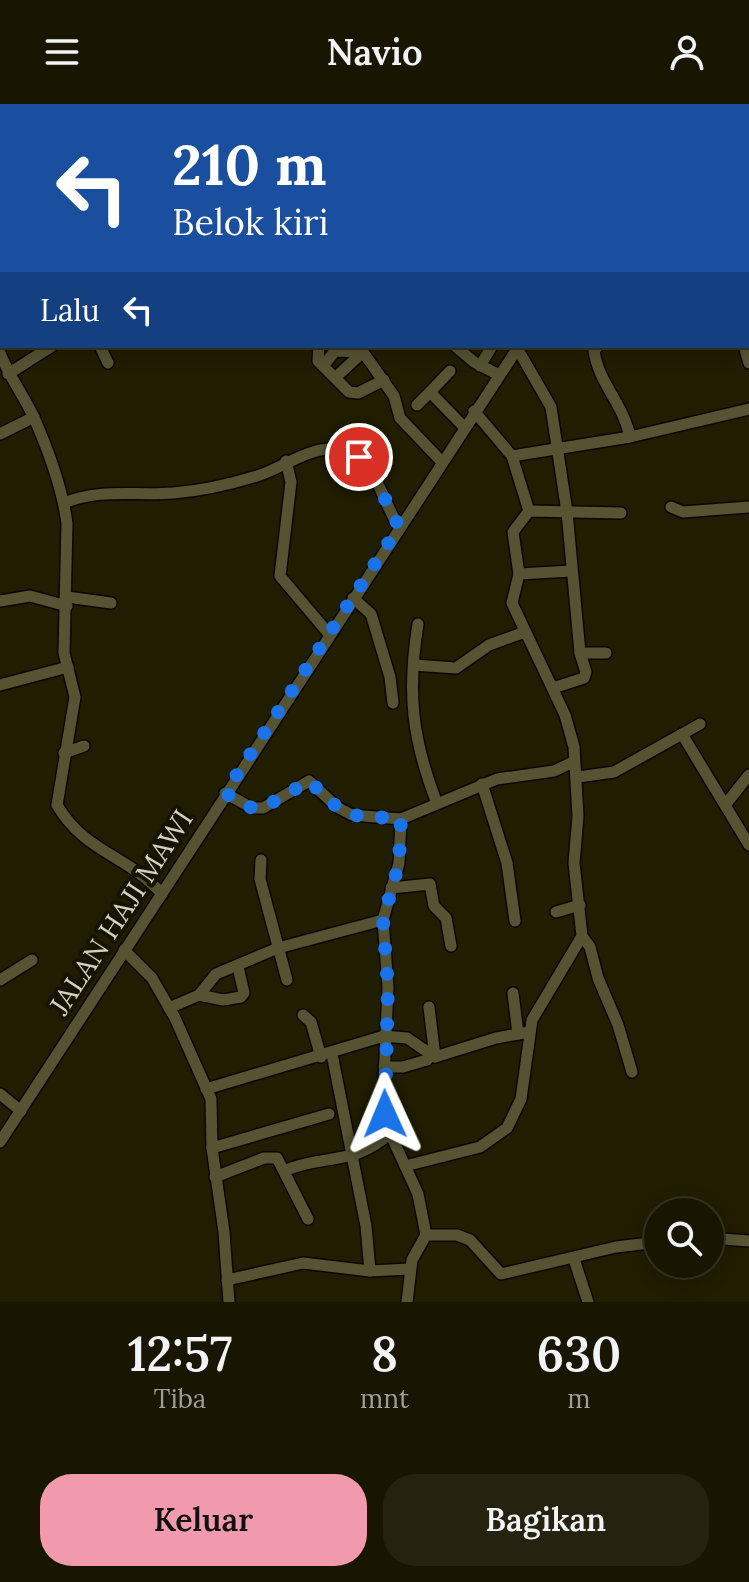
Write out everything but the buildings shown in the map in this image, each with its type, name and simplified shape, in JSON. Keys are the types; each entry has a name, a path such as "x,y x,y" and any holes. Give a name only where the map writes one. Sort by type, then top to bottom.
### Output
{"street":[{"path":"8,374 49,348"},
{"path":"101,348 108,363"},
{"path":"319,348 317,358 355,394 384,380"},
{"path":"458,348 480,366 499,375"},
{"path":"480,366 491,348"},
{"name":"JALAN HAJI MAWI","path":"0,1142 517,348"},
{"path":"519,348 549,401 559,448 585,677 553,688"},
{"path":"596,348 596,362 608,392 623,411 630,437"},
{"path":"324,365 335,351 363,352"},
{"path":"336,377 363,352"},
{"path":"363,352 394,396 400,418 441,461"},
{"path":"0,353 8,374 34,417 64,503 69,551 64,653 75,697 57,792 60,810 94,848 139,870 162,894"},
{"path":"417,405 450,371"},
{"path":"430,392 464,427"},
{"path":"512,456 630,437 749,409"},
{"path":"474,411 512,456 529,511"},
{"path":"0,434 34,417"},
{"path":"64,503 84,495 124,491 175,493 258,476 286,461 329,449 359,457 368,465 399,527"},
{"path":"286,461 291,482 280,576 329,634"},
{"path":"671,507 683,512 749,507"},
{"path":"529,511 621,513"},
{"path":"529,511 512,536 519,574 512,600 553,688 574,747 573,762 578,777 574,863 582,936 592,953 632,1072"},
{"path":"519,574 571,571"},
{"path":"0,601 30,596 111,603"},
{"path":"353,598 371,614 390,677 393,703"},
{"path":"418,624 414,665 415,740 436,801"},
{"path":"414,665 456,668 489,645 525,632"},
{"path":"580,653 606,653"},
{"path":"0,685 68,667"},
{"path":"578,777 614,772 700,724"},
{"path":"682,734 749,845"},
{"path":"64,753 84,746"},
{"path":"225,793 252,808 263,808 309,781 337,807 352,815 401,819 436,801 482,784 505,777 554,771 573,762"},
{"path":"726,804 749,775"},
{"path":"482,784 507,863 515,921"},
{"path":"401,819 399,863 383,920 388,987 383,1102 390,1133 418,1194 426,1235 410,1269 407,1302"},
{"path":"261,860 260,879 287,980"},
{"path":"391,888 430,884 434,906 446,918 451,946"},
{"path":"556,912 580,905"},
{"path":"169,1008 199,995 213,975 278,948 383,920"},
{"path":"384,1067 403,1067 524,1033 582,936"},
{"path":"124,950 140,963 169,1008 212,1107 212,1148 229,1302"},
{"path":"0,980 32,960"},
{"path":"199,995 223,1000 241,997 244,993 238,967"},
{"path":"405,1166 480,1147 502,1134 515,1116 521,1099 524,1033 513,993"},
{"path":"429,1007 431,1059"},
{"path":"303,1015 311,1022 326,1056 353,1157 366,1226 370,1271"},
{"path":"206,1089 326,1056 384,1036 407,1038 431,1059"},
{"path":"0,1094 21,1111"},
{"path":"212,1148 329,1114"},
{"path":"286,1170 303,1164 353,1157 377,1146 390,1133"},
{"path":"215,1177 269,1157 277,1158 286,1170 308,1219"},
{"path":"426,1235 457,1235 470,1240 501,1274 644,1245"},
{"path":"724,1239 749,1241"},
{"path":"574,1259 588,1302"},
{"path":"227,1280 303,1263 370,1271 410,1269"}],"route":[{"path":"359,457 368,465 399,527 225,793 252,808 263,808 304,781 309,781 337,807 352,815 401,819 401,852 383,920 386,935 383,954 388,987 384,1036 385,1114"}]}
